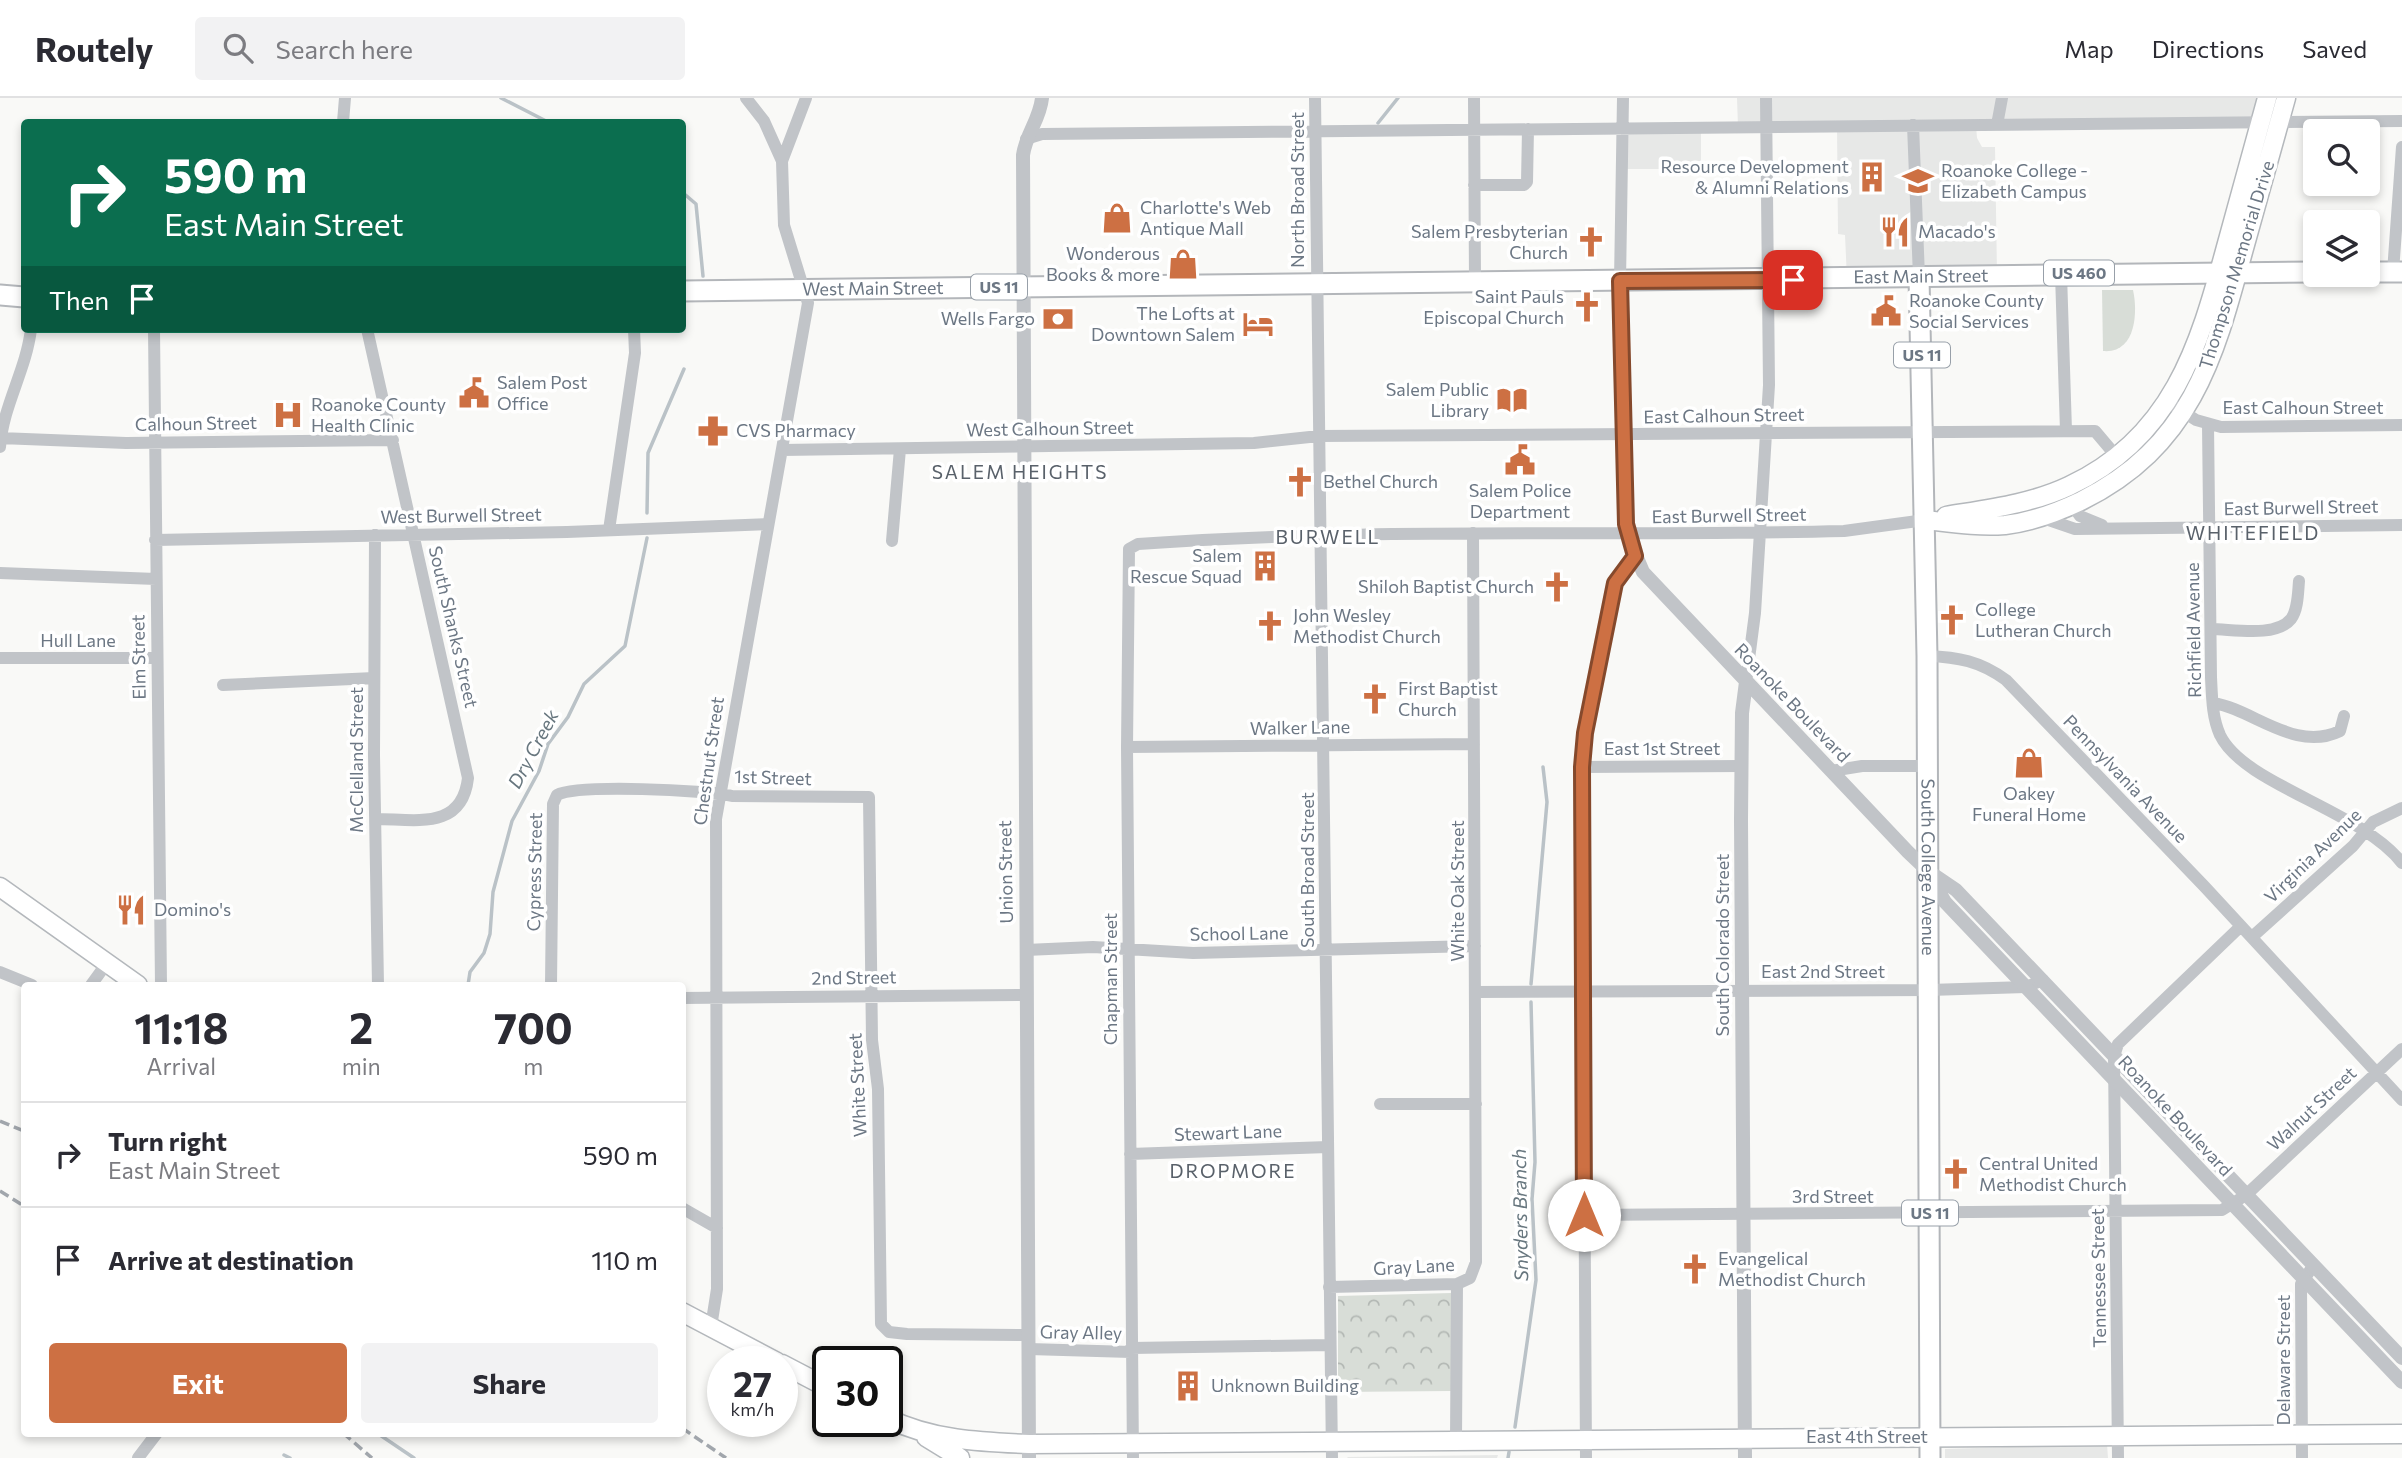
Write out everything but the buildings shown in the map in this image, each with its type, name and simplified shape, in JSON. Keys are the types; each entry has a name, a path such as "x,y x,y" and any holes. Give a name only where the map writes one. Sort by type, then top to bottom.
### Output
{"main road":[{"name":"Thompson Memorial Drive","path":"1925,520 2006,524 2040,517 2105,488 2153,449 2176,407 2209,366 2267,98"},
{"name":"Thompson Memorial Drive","path":"2228,272 2286,98"},
{"name":"East Main Street","path":"1316,282 1769,280 2303,272"},
{"path":"2380,272 2398,272"},
{"name":"South College Avenue","path":"1919,277 1927,656 1930,1458"},
{"name":"West Main Street","path":"686,291 1316,282"},
{"path":"0,295 21,297"},
{"name":"Thompson Memorial Drive","path":"1925,520 2048,495 2094,473 2176,407"},
{"path":"0,887 134,982"},
{"path":"686,1314 747,1346"},
{"path":"903,1424 960,1458"},
{"name":"East 4th Street","path":"915,1429 960,1440 1029,1451 1331,1449 1456,1440 2402,1434"}],"street":[{"path":"343,119 345,98"},
{"path":"746,98 764,121 782,161 784,225 793,261 806,289"},
{"path":"782,161 806,98"},
{"path":"1026,139 1040,113 1042,98"},
{"name":"North Broad Street","path":"1315,98 1316,282"},
{"path":"1474,98 1475,282"},
{"path":"1620,281 1620,128 1623,98"},
{"name":"South Colorado Street","path":"1745,1458 1741,766 1746,682 1754,624 1761,534 1769,385 1766,98"},
{"path":"1997,125 2001,98"},
{"path":"1026,139 1042,134 2402,121"},
{"path":"1913,125 1919,277"},
{"path":"1474,185 1527,182 1528,129"},
{"name":"Union Street","path":"1026,139 1023,155 1023,447 1029,1451"},
{"path":"2398,272 2402,147"},
{"path":"2061,274 2066,431"},
{"name":"Roanoke Boulevard","path":"1620,281 1627,534 1643,572 1661,594 1928,871 1956,890 2043,980 2402,1358"},
{"name":"South Broad Street","path":"1316,282 1325,746 1331,1449"},
{"name":"Chestnut Street","path":"711,1327 717,1289 718,1228 716,819 808,303 806,289"},
{"path":"0,446 6,408 24,367 30,333"},
{"name":"Elm Street","path":"155,333 161,982"},
{"name":"South Shanks Street","path":"368,333 467,769 464,798 453,812 424,819 374,819"},
{"path":"609,530 635,353 634,333"},
{"name":"East Calhoun Street","path":"2176,407 2208,425 2402,425"},
{"name":"Richfield Avenue","path":"2208,425 2213,703 2221,737 2239,757 2264,774 2366,830 2402,863"},
{"name":"East Calhoun Street","path":"1319,436 2066,431 2099,433 2117,457"},
{"name":"West Calhoun Street","path":"782,450 1254,443 1319,436"},
{"name":"Calhoun Street","path":"0,438 155,443 393,440"},
{"path":"892,541 900,449"},
{"name":"East Burwell Street","path":"2072,505 2088,520 2116,527"},
{"name":"East Burwell Street","path":"2040,517 2075,529 2402,525"},
{"name":"East Burwell Street","path":"1322,536 1473,533 1761,534 1844,531 1925,520"},
{"name":"West Burwell Street","path":"155,540 768,524"},
{"name":"White Oak Street","path":"1473,533 1478,1249"},
{"name":"McClelland Street","path":"374,535 374,819 378,982"},
{"name":"Chapman Street","path":"1132,1450 1127,554 1138,544 1322,536"},
{"path":"1586,1458 1582,767 1592,693 1615,583 1635,556"},
{"path":"0,573 156,579"},
{"path":"2211,629 2270,629 2284,625 2295,611 2299,581"},
{"name":"Pennsylvania Avenue","path":"1927,656 1956,657 1978,663 2006,680 2252,937"},
{"name":"Hull Lane","path":"0,658 157,658"},
{"path":"223,685 374,678"},
{"path":"2213,703 2230,708 2271,728 2313,736 2340,731 2344,716"},
{"name":"Walker Lane","path":"1127,747 1474,744"},
{"name":"East 1st Street","path":"1582,767 1741,766"},
{"path":"1831,771 1862,766 1927,766"},
{"name":"1st Street","path":"634,790 719,793 732,796 869,797"},
{"name":"Cypress Street","path":"551,982 555,800 563,792 634,790"},
{"name":"White Street","path":"869,797 873,1040 878,1089 880,1320 888,1332 925,1334"},
{"name":"Virginia Avenue","path":"2252,937 2353,846 2382,815 2402,808"},
{"name":"Roanoke Boulevard","path":"1928,871 1945,902 2402,1382"},
{"path":"2114,1056 2118,1044 2241,926"},
{"path":"2252,937 2402,1100"},
{"name":"School Lane","path":"1027,950 1093,947 1194,953 1475,946"},
{"path":"93,982 107,963"},
{"path":"0,972 25,982"},
{"name":"East 2nd Street","path":"1476,992 1928,990 2026,987 2043,980"},
{"name":"2nd Street","path":"686,998 1027,995"},
{"name":"Walnut Street","path":"2246,1195 2402,1049"},
{"name":"Tennessee Street","path":"2114,1056 2118,1458"},
{"path":"1380,1104 1476,1104"},
{"name":"Stewart Lane","path":"1130,1154 1328,1147"},
{"name":"3rd Street","path":"1584,1215 2222,1210 2246,1195"},
{"path":"686,1210 718,1228"},
{"name":"Gray Lane","path":"1329,1287 1457,1284 1472,1275 1478,1249"},
{"name":"Delaware Street","path":"2302,1458 2302,1279 2313,1266"},
{"path":"1456,1440 1457,1284"},
{"name":"Gray Alley","path":"925,1334 1131,1350 1329,1345"},
{"path":"138,1458 154,1437"}],"shaded area":[{"name":"Roanoke College - Elizabeth Campus","path":"1737,98 2267,98 2260,123 1976,125 1977,138 1982,147 1995,147 1997,275 1847,279 1845,235 1838,234 1837,126 1738,127"},
{"path":"1701,127 1701,169 1621,169 1621,128"},
{"path":"2107,1444 2108,1458 1945,1458 1945,1449"},
{"path":"1498,1455 1497,1458 1347,1458 1348,1457"}],"green space":[{"path":"2102,290 2133,290 2135,309 2132,330 2122,346 2114,350 2103,351"},
{"path":"1451,1293 1451,1391 1338,1392 1338,1296"}],"waterway":[{"name":"Dry Creek","path":"501,98 542,119"},
{"path":"1378,123 1398,98"},
{"name":"Dry Creek","path":"686,195 696,204 703,276"},
{"name":"Dry Creek","path":"647,513 648,453 684,369"},
{"name":"Dry Creek","path":"468,982 470,972 484,953 490,934 493,892 512,821 539,771 548,744 568,717 584,684 625,646 647,538"},
{"name":"Snyders Branch","path":"1531,984 1547,802 1543,767"},
{"name":"Snyders Branch","path":"1515,1427 1536,1280 1532,1199 1535,1162 1531,1002"},
{"name":"Dry Creek","path":"383,1437 414,1458"},
{"name":"Snyders Branch","path":"1508,1458 1509,1452"},
{"path":"284,1455 290,1458"}],"railway":[{"path":"0,1121 21,1130"},
{"path":"0,1191 21,1204"},
{"path":"686,1431 726,1458"},
{"path":"348,1437 372,1458"}],"place":[{"name":"Resource Development & Alumni Relations","path":"1872,177"},
{"name":"Roanoke College - Elizabeth Campus","path":"1918,181"},
{"name":"Charlotte's Web Antique Mall","path":"1117,218"},
{"name":"Macado's","path":"1895,232"},
{"name":"Salem Presbyterian Church","path":"1591,242"},
{"name":"Wonderous Books & more","path":"1183,264"},
{"name":"Saint Pauls Episcopal Church","path":"1587,307"},
{"name":"Roanoke County Social Services","path":"1886,311"},
{"name":"Wells Fargo","path":"1058,319"},
{"name":"The Lofts at Downtown Salem","path":"1258,324"},
{"name":"Salem Post Office","path":"474,393"},
{"name":"Salem Public Library","path":"1512,400"},
{"name":"Roanoke County Health Clinic","path":"288,415"},
{"name":"CVS Pharmacy","path":"713,431"},
{"name":"Salem Police Department","path":"1520,460"},
{"name":"Bethel Church","path":"1300,482"},
{"name":"Salem Rescue Squad","path":"1265,566"},
{"name":"Shiloh Baptist Church","path":"1557,587"},
{"name":"College Lutheran Church","path":"1952,620"},
{"name":"John Wesley Methodist Church","path":"1270,626"},
{"name":"First Baptist Church","path":"1375,699"},
{"name":"Oakey Funeral Home","path":"2029,763"},
{"name":"Domino's","path":"131,910"},
{"name":"Central United Methodist Church","path":"1956,1174"},
{"name":"Evangelical Methodist Church","path":"1695,1269"},
{"name":"Unknown Building","path":"1188,1386"}],"district":[{"name":"SALEM HEIGHTS","path":"1020,472"},
{"name":"WHITEFIELD","path":"2253,533"},
{"name":"BURWELL","path":"1328,537"},
{"name":"DROPMORE","path":"1233,1171"}],"route":[{"path":"1584,1215 1582,767 1585,733 1615,583 1619,574 1635,556 1626,524 1620,281 1793,280"}]}
